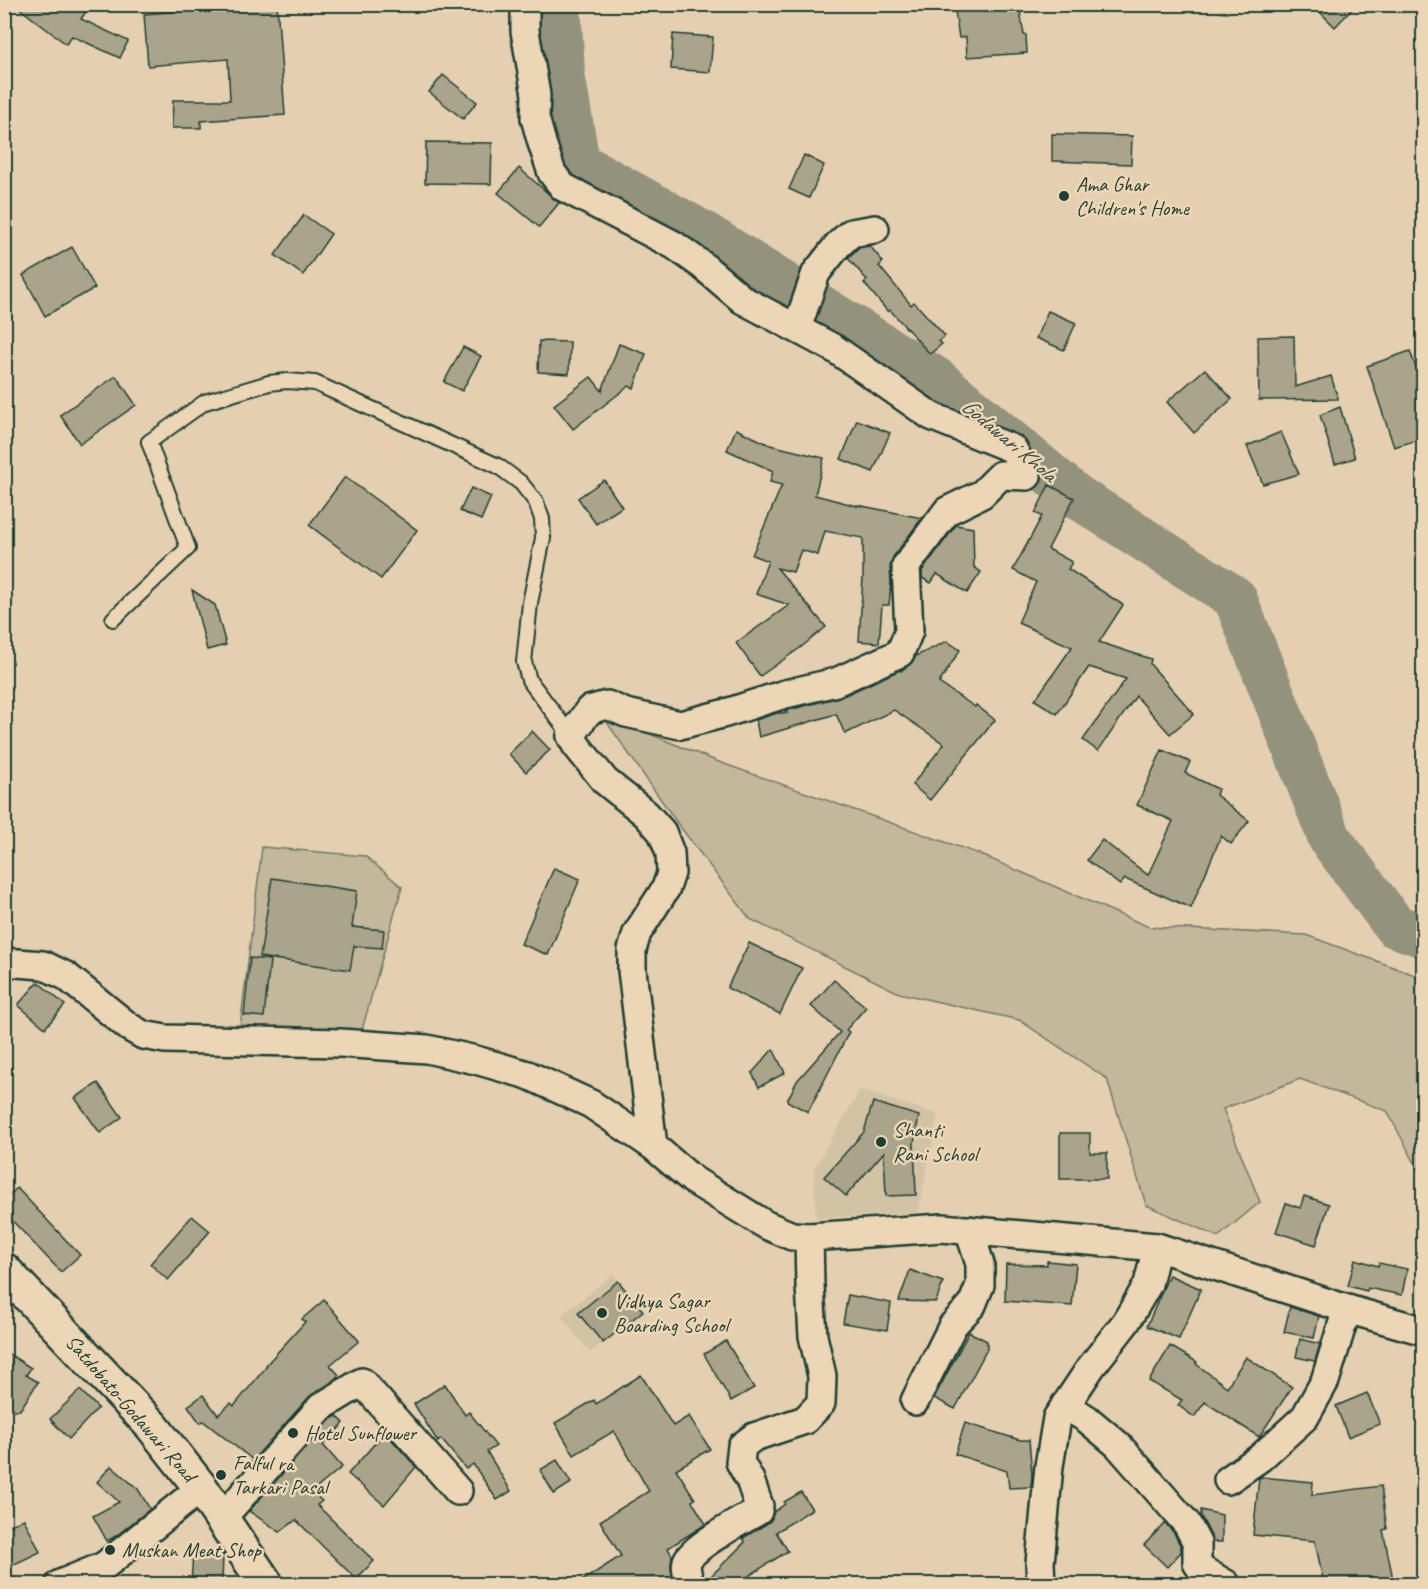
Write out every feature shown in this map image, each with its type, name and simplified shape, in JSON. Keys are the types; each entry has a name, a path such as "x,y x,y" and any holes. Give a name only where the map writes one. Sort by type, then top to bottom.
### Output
{"street":[{"path":"525,4 525,31 536,95 535,118 552,173 563,186 674,245 702,265 743,300 835,349 931,416 1013,449 1027,476 1001,475 982,494 947,511 906,566 909,631 900,653 836,682 785,694 680,725 626,713 607,705 589,710 571,736 605,781 646,814 662,832 670,853 671,873 666,888 637,933 632,951 633,982 652,1146"},
{"path":"797,328 816,273 838,245 851,233 875,229"},
{"path":"4,962 43,965 66,976 129,1027 144,1035 165,1039 340,1043 427,1049 528,1075 591,1104 652,1146 693,1180 766,1225 792,1236 809,1237 942,1228 1157,1247 1347,1309 1424,1331"},
{"path":"915,1401 953,1325 972,1305 980,1285 980,1264 969,1230"},
{"path":"690,1584 686,1566 690,1556 721,1533 758,1512 759,1506 750,1480 740,1462 742,1446 754,1437 805,1420 821,1403 822,1376 813,1336 809,1237"},
{"path":"1041,1584 1040,1563 1049,1466 1057,1418 1131,1313 1148,1284 1157,1247"},
{"name":"Satdobato-Godawari Road","path":"4,1270 152,1426 201,1488 266,1584"},
{"path":"1228,1480 1260,1458 1305,1417 1325,1381 1347,1309"},
{"path":"222,1518 321,1407 362,1382 458,1491"},
{"path":"1065,1405 1087,1419 1118,1445 1192,1532 1197,1543 1197,1563 1202,1570 1226,1584"},
{"path":"60,1584 104,1566 201,1488"}],"lane":[{"path":"113,619 188,548 149,442 205,402 268,383 287,381 315,383 498,466 521,483 536,502 542,519 543,538 530,603 524,662 529,680 571,736"}],"shaded area":[{"path":"601,714 716,761 979,854 1149,927 1306,935 1423,978 1423,1178 1387,1111 1300,1079 1223,1109 1260,1202 1218,1237 1146,1205 1107,1079 1019,1020 899,993 750,919 678,824"},
{"path":"262,847 365,856 402,887 362,1030 240,1027"},
{"name":"Shanti Rani School","path":"860,1090 938,1114 918,1213 816,1218 814,1169"},
{"name":"Vidhya Sagar Boarding School","path":"613,1274 643,1311 590,1353 561,1316"}],"building":[{"path":"14,4 91,4 81,19 128,41 120,58 72,36 66,44"},
{"path":"277,4 285,115 201,121 201,128 172,128 173,100 230,100 228,59 148,66 144,14"},
{"path":"954,4 1019,4 1024,35 1026,35 1027,53 967,57 966,37 959,38"},
{"path":"1312,4 1357,4 1335,27"},
{"path":"673,34 713,37 710,72 671,69"},
{"path":"443,75 477,102 463,119 429,92"},
{"path":"1052,134 1132,136 1131,164 1052,161"},
{"path":"426,142 492,143 491,184 425,183"},
{"path":"804,155 824,165 809,198 789,189"},
{"path":"519,168 559,203 539,227 498,193"},
{"path":"304,215 331,234 303,275 275,255"},
{"path":"870,246 883,262 879,266 911,305 914,302 945,336 939,341 942,344 930,354 890,310 888,312 864,283 867,280 848,258 858,248"},
{"path":"72,247 95,288 45,316 23,275"},
{"path":"1048,311 1076,323 1064,350 1036,338"},
{"path":"1294,336 1295,387 1331,376 1338,399 1259,400 1258,337"},
{"path":"539,341 570,342 569,374 538,372"},
{"path":"619,344 646,354 634,388 629,386 573,429 554,405 591,377 602,391"},
{"path":"463,347 481,356 462,391 444,382"},
{"path":"1410,351 1424,390 1424,435 1416,438 1417,440 1394,447 1367,366"},
{"path":"1205,369 1232,399 1194,433 1167,402"},
{"path":"116,376 136,405 80,444 60,415"},
{"path":"1340,407 1355,458 1335,464 1320,415"},
{"path":"857,420 890,433 873,472 841,459"},
{"path":"736,429 770,445 824,458 815,495 857,506 922,518 893,557 890,567 889,605 882,605 879,643 859,641 863,538 825,531 818,555 801,550 793,572 777,568 826,627 760,676 736,643 789,605 756,594 768,561 752,555 782,485 770,482 773,471 727,450"},
{"path":"1281,432 1299,474 1263,484 1247,446"},
{"path":"345,477 417,530 381,579 309,525"},
{"path":"604,480 622,507 596,524 578,498"},
{"path":"1049,485 1074,498 1048,549 1072,562 1068,569 1123,605 1099,642 1151,659 1150,664 1194,714 1170,734 1136,696 1098,751 1083,740 1126,679 1089,667 1057,714 1035,700 1072,647 1018,623 1036,582 1013,570 1042,516 1035,513"},
{"path":"471,488 491,497 481,520 460,511"},
{"path":"956,525 973,528 974,567 981,572 967,593 937,574 931,583 922,578 922,571"},
{"path":"192,590 215,605 226,645 207,650"},
{"path":"947,641 960,650 939,683 975,707 976,705 995,720 930,800 912,785 944,744 894,710 845,734 836,714 759,737 756,720 843,696 901,671 916,656"},
{"path":"532,731 550,750 526,772 509,754"},
{"path":"1162,750 1190,762 1185,773 1218,789 1216,795 1249,821 1231,844 1221,836 1191,908 1125,879 1120,885 1087,860 1102,840 1148,875 1173,821 1137,805"},
{"path":"554,868 580,879 548,955 521,944"},
{"path":"272,878 357,891 352,927 384,930 382,948 354,946 350,970 260,957"},
{"path":"749,943 802,968 780,1014 727,988"},
{"path":"250,958 270,960 264,1017 244,1015"},
{"path":"834,980 866,1007 846,1030 849,1032 808,1112 787,1101 797,1081 840,1032 811,1006"},
{"path":"38,982 65,1005 45,1028 18,1005"},
{"path":"773,1049 785,1073 759,1087 752,1073"},
{"path":"98,1083 122,1117 100,1133 75,1098"},
{"path":"873,1102 919,1116 914,1142 916,1195 886,1196 884,1152 846,1196 824,1177 864,1132"},
{"path":"1060,1133 1090,1133 1090,1153 1107,1153 1107,1179 1060,1179"},
{"path":"17,1188 80,1255 61,1272 4,1212 4,1200"},
{"path":"1304,1196 1329,1204 1316,1245 1276,1232 1286,1203 1300,1208"},
{"path":"192,1216 210,1231 168,1280 150,1264"},
{"path":"1355,1259 1378,1266 1379,1263 1407,1269 1402,1295 1368,1288 1367,1291 1348,1286"},
{"path":"1047,1261 1076,1264 1072,1306 1005,1301 1006,1264 1047,1265"},
{"path":"910,1270 943,1282 936,1302 899,1301"},
{"path":"1169,1275 1201,1289 1179,1339 1147,1326"},
{"name":"Vidhya Sagar Boarding School","path":"618,1281 643,1311 603,1343 578,1313"},
{"path":"848,1295 891,1303 887,1330 843,1323"},
{"path":"324,1300 359,1341 330,1365 339,1375 309,1397 253,1460 203,1421 200,1423 188,1406 203,1395 218,1415 231,1403 234,1406 266,1365 305,1322 302,1319"},
{"path":"1290,1307 1319,1316 1314,1338 1284,1332"},
{"path":"969,1332 987,1341 987,1349 955,1409 934,1398"},
{"path":"1300,1339 1320,1344 1315,1361 1296,1357"},
{"path":"726,1341 754,1388 731,1401 704,1354"},
{"path":"1170,1346 1197,1362 1196,1364 1227,1387 1246,1357 1292,1387 1259,1437 1205,1402 1194,1417 1178,1405 1182,1400 1149,1381"},
{"path":"4,1351 31,1368 26,1375 38,1382 20,1410 13,1410 4,1405"},
{"path":"641,1375 673,1426 689,1416 710,1449 676,1469 695,1499 692,1501 706,1524 668,1548 672,1556 672,1576 653,1584 577,1584 621,1556 600,1521 649,1491 614,1431 574,1455 555,1423 594,1400 596,1404"},
{"path":"445,1384 465,1415 469,1412 496,1446 487,1452 511,1491 497,1500 473,1464 466,1469 441,1439 438,1442 414,1404"},
{"path":"80,1390 98,1408 69,1439 50,1419"},
{"path":"1367,1393 1380,1424 1348,1437 1336,1406"},
{"path":"337,1416 344,1423 323,1445 342,1467 312,1492 322,1501 317,1505 374,1561 356,1579 296,1520 280,1532 249,1511 331,1419"},
{"path":"965,1423 1020,1440 1029,1440 1031,1487 1009,1488 1007,1471 955,1454"},
{"path":"385,1432 416,1467 384,1505 348,1474"},
{"path":"557,1460 571,1483 554,1494 540,1470"},
{"path":"111,1466 138,1489 150,1509 107,1541 93,1516 119,1502 97,1482"},
{"path":"1259,1478 1313,1482 1312,1495 1381,1486 1387,1529 1383,1530 1394,1584 1324,1584 1315,1541 1253,1535"},
{"path":"801,1492 812,1509 776,1532 788,1551 736,1584 705,1584 745,1542 743,1538 766,1524 771,1520 774,1512 785,1504 784,1502"},
{"path":"1201,1510 1222,1515 1222,1542 1212,1542 1201,1516"},
{"path":"24,1519 40,1552 4,1569 4,1528"},
{"path":"1165,1523 1174,1533 1181,1547 1181,1552 1167,1567 1144,1545"},
{"path":"193,1552 223,1554 222,1584 191,1584"}],"waterway":[{"name":"Godawari Khola","path":"559,4 563,74 578,163 705,234 936,379 1076,496 1235,598 1330,839 1395,926 1424,936"}],"place":[{"name":"Ama Ghar Children's Home","path":"1064,196"},
{"name":"Shanti Rani School","path":"881,1142"},
{"name":"Vidhya Sagar Boarding School","path":"602,1313"},
{"name":"Hotel Sunflower","path":"293,1433"},
{"name":"Falful ra Tarkari Pasal","path":"221,1475"},
{"name":"Muskan Meat Shop","path":"110,1550"}]}
